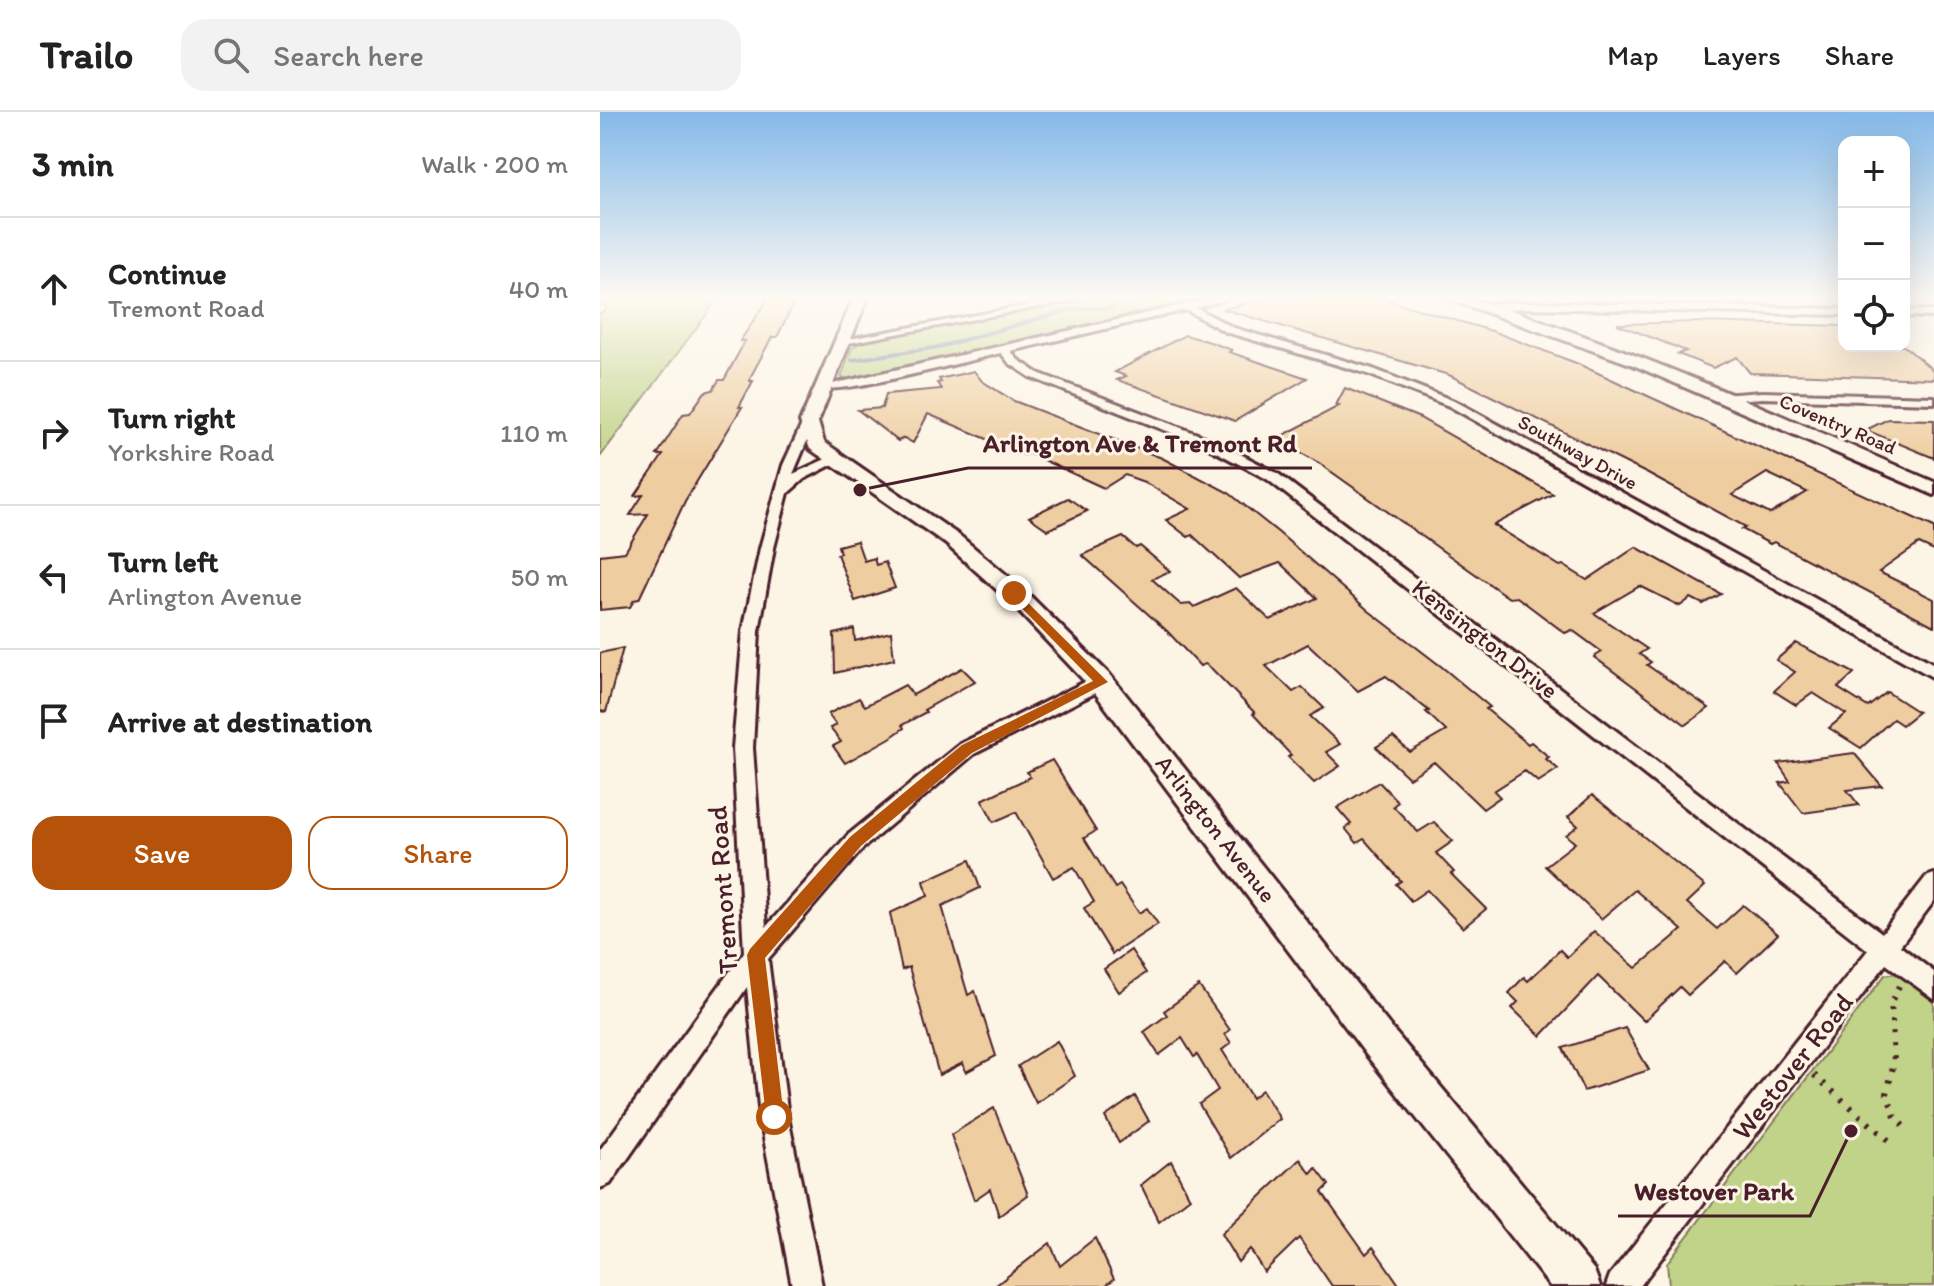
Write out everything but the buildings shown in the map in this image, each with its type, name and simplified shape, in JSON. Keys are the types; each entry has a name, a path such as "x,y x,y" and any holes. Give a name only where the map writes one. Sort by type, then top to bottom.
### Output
{"street":[{"name":"Tremont Road","path":"807,1286 774,1117 756,955 743,748 751,631 767,548 785,490 789,465 838,354"},
{"path":"825,387 981,354"},
{"name":"Kensington Drive","path":"1008,354 1034,375 1209,443 1272,476 1884,948 1923,990"},
{"name":"Southway Drive","path":"1311,354 1369,371 1453,404 1934,672"},
{"name":"Coventry Road","path":"1614,354 1934,489"},
{"path":"1721,398 1762,395 1934,400"},
{"name":"Arlington Avenue","path":"809,422 816,445 953,540 1014,593 1101,682 1381,1044 1578,1286"},
{"path":"785,490 799,476 835,460"},
{"path":"600,1174 756,955 855,842 967,749 1101,682"},
{"name":"Westover Road","path":"1621,1286 1934,884"}],"path":[{"path":"1905,1128 1895,1117 1887,1094 1894,1062 1891,1002 1900,983 1923,990"},
{"path":"1797,1060 1894,1145"}],"green space":[{"path":"600,354 677,354 600,457"},
{"path":"850,354 969,354 853,380 841,377"},
{"path":"1896,973 1934,998 1934,1286 1669,1286 1667,1263 1885,975"}],"waterway":[{"path":"852,360 894,354"}],"place":[{"name":"Arlington Ave & Tremont Rd","path":"860,490"},
{"name":"Westover Park","path":"1851,1131"}],"route":[{"path":"774,1117 756,955 855,842 967,749 1101,682 1014,593"}]}
